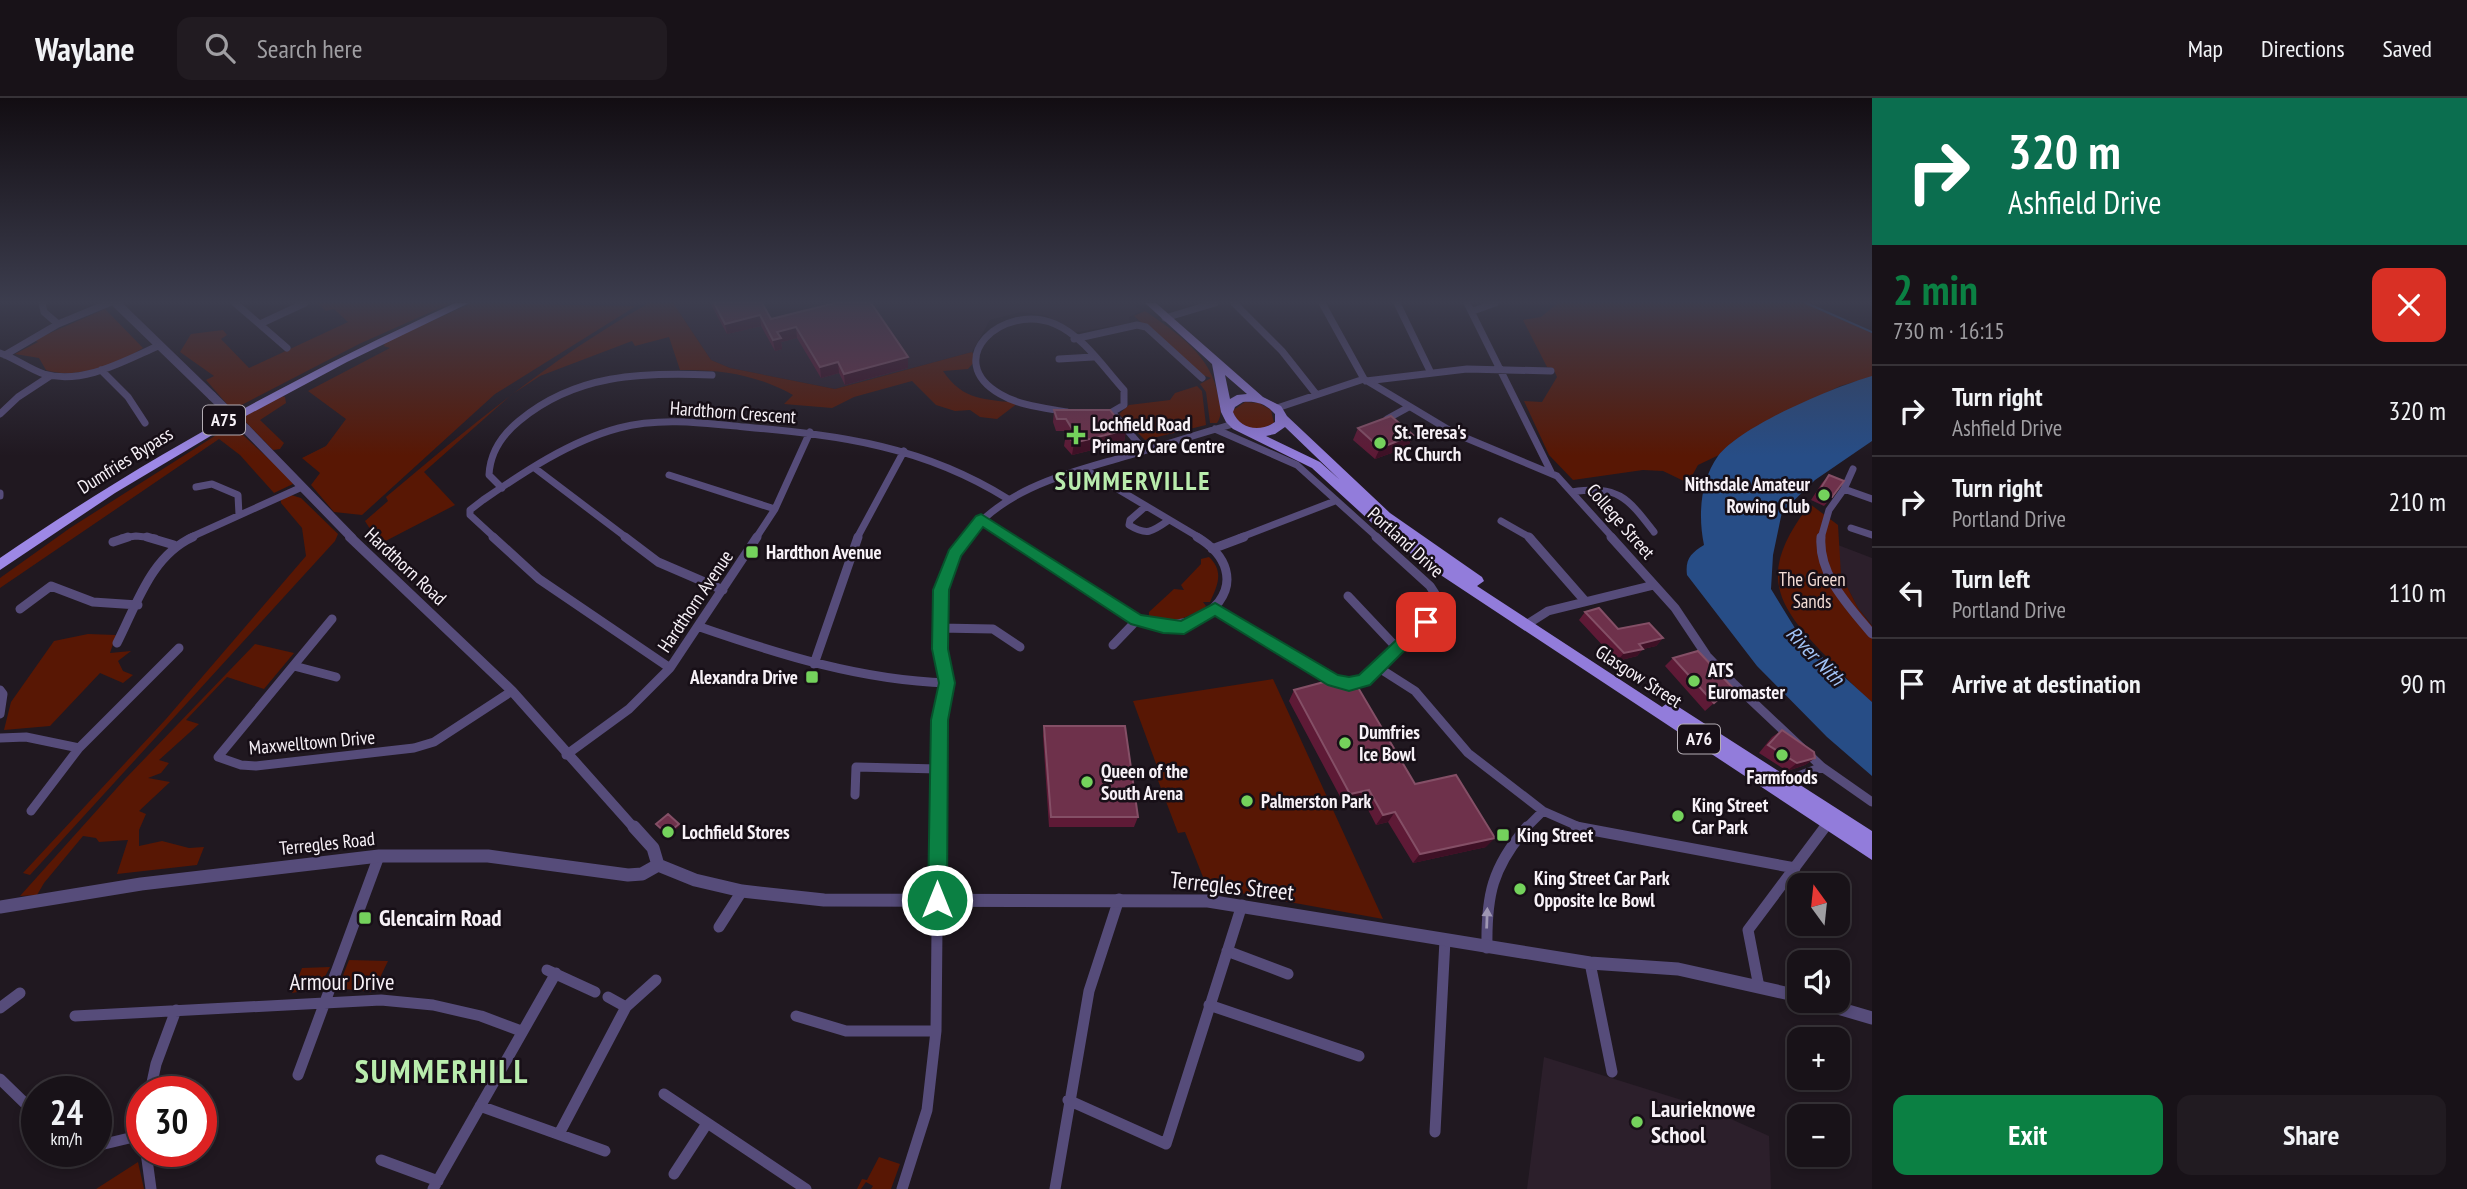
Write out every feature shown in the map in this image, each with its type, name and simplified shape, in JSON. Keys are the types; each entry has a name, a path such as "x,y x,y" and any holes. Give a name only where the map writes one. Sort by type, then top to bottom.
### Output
{"highway":[{"name":"Dumfries Bypass","path":"0,565 133,475 224,420 351,354"}],"main road":[{"name":"A76","path":"1205,354 1280,413 1414,538 1529,622"},
{"path":"1217,365 1227,410 1233,424"},
{"path":"1227,410 1234,401 1259,399"},
{"path":"1246,431 1271,431 1277,428 1280,413"},
{"name":"A76","path":"1233,424 1316,465 1388,530 1529,622"},
{"name":"Glasgow Street","path":"1529,622 1872,840"},
{"name":"Glasgow Street","path":"1529,622 1872,853"}],"street":[{"path":"3,354 50,376 71,376 101,370 139,354"},
{"name":"Hardthorn Road","path":"167,354 246,429 338,525 512,691 566,755 653,848 658,865"},
{"path":"979,354 979,368 991,388 1010,399 1082,414"},
{"path":"1090,354 1124,390 1125,405 1108,413 1144,450"},
{"path":"1176,354 1202,378"},
{"path":"1284,354 1316,394"},
{"name":"College Street","path":"1350,354 1365,380 1407,408 1454,433 1551,472 1675,608 1707,656 1822,767 1872,802"},
{"path":"1422,354 1430,371"},
{"path":"1495,354 1551,472"},
{"path":"1059,359 1093,357"},
{"path":"1280,413 1316,394 1365,380 1430,371 1502,368 1551,371"},
{"path":"101,370 128,397 145,423"},
{"path":"502,488 489,475 492,452 524,415 563,391 595,380 635,373 712,374"},
{"path":"0,414 18,397 50,376"},
{"path":"1387,419 1407,408"},
{"name":"Hardthorn Crescent","path":"470,515 470,510 478,503 599,434 639,424 704,423 847,436 904,451 967,474 1008,499"},
{"path":"902,1189 927,1110 936,1031 939,720 947,683 940,628 944,576 954,554 981,519 1008,499 1047,480 1233,424"},
{"name":"Portland Drive","path":"1215,429 1297,465 1430,586 1441,603 1440,610 1379,668 1357,683 1334,680 1215,609"},
{"name":"Hardthorn Avenue","path":"566,755 629,709 670,668 700,627 775,509 810,432"},
{"path":"814,664 853,545 904,451"},
{"path":"536,469 658,562 723,590"},
{"path":"981,519 1137,620 1163,627 1184,628 1215,609 1223,595 1227,574 1212,549 1203,540 1084,469"},
{"path":"1853,469 1844,489 1824,518 1819,543 1822,562 1831,582 1872,634"},
{"path":"669,475 775,509"},
{"path":"196,487 212,484 238,495 239,515"},
{"path":"117,643 156,565 174,545 302,487"},
{"path":"1572,492 1601,487 1616,491 1629,500 1654,532"},
{"path":"1844,489 1872,499"},
{"path":"1212,549 1335,501"},
{"path":"1146,506 1130,520 1129,525 1136,530 1151,533 1168,520"},
{"path":"470,515 538,579 670,668"},
{"path":"1501,521 1528,535 1585,601"},
{"path":"1851,527 1872,536"},
{"path":"113,542 126,535 145,536 174,545"},
{"path":"1529,622 1548,611 1654,585"},
{"path":"20,609 51,586 69,597 113,606 138,604"},
{"path":"1348,596 1397,648"},
{"name":"Maxwelltown Drive","path":"332,619 218,757 241,765 256,766 414,748 434,742 512,691"},
{"path":"1113,645 1137,620"},
{"path":"700,627 814,664 889,678 947,683"},
{"path":"940,628 993,629 1020,646"},
{"path":"31,811 79,748 179,648"},
{"path":"294,666 336,677"},
{"path":"1379,668 1415,691 1468,753 1543,811 1577,828 1722,852 1795,868"},
{"path":"0,690 3,694 0,714"},
{"path":"0,738 26,737 79,748"},
{"path":"855,795 856,767 938,769"},
{"path":"1783,782 1822,767"},
{"path":"1487,948 1486,917 1499,861 1507,847 1543,811"},
{"path":"1759,986 1748,930 1828,824"},
{"path":"298,1075 379,856"},
{"name":"Terregles Road","path":"0,907 68,895 379,856 488,856 628,874 642,874 658,865"},
{"name":"Terregles Street","path":"658,865 695,880 742,891 824,900 1188,899 1242,905 1487,948 1590,962 1678,969 1787,993"},
{"path":"719,927 742,891"},
{"path":"1055,1189 1068,1100 1089,991 1119,899"},
{"path":"1068,1100 1166,1144 1242,905"},
{"path":"1435,1132 1445,940"},
{"path":"1227,951 1274,971 1288,974"},
{"path":"1590,962 1612,1072"},
{"path":"381,1160 435,1185 552,972 595,992"},
{"path":"559,1132 626,1007 656,980"},
{"path":"0,1008 20,993"},
{"path":"608,997 626,1007"},
{"name":"Armour Drive","path":"75,1016 381,1000 433,1005 481,1016 521,1031"},
{"path":"1209,1005 1359,1056"},
{"path":"155,1076 176,1010"},
{"path":"1850,1012 1872,1018"},
{"path":"796,1016 846,1031 936,1031"},
{"path":"0,1079 21,1099"},
{"path":"664,1094 706,1125 806,1189"},
{"path":"480,1106 559,1132 605,1151"},
{"path":"674,1174 706,1125"},
{"path":"148,1167 151,1189"}],"shaded area":[{"path":"707,354 965,354 835,389 730,368 711,360"},
{"path":"1838,545 1872,558 1872,625 1858,608 1841,575"},
{"name":"Laurieknowe School","path":"1544,1057 1704,1107 1769,1136 1771,1189 1527,1189"}],"green space":[{"path":"15,354 133,354 96,369 70,373 46,370 39,358"},
{"path":"183,354 235,354 249,368 279,354 340,354 232,410 206,380 214,376"},
{"path":"379,354 559,354 495,394 362,515 334,512 311,485 320,473 302,458 326,446 346,419 308,391"},
{"path":"568,354 598,354 540,376 512,394"},
{"path":"675,354 707,354 711,360 730,368 835,389 973,354 976,360 968,369 943,371 951,381 976,397 1018,403 997,419 980,417 970,410 955,411 936,405 912,381 854,397 832,408 784,404 793,395 752,378 724,372 680,370"},
{"path":"1177,354 1197,354 1208,369 1214,382 1220,407 1217,423 1210,423 1206,392 1200,384 1211,378 1200,374"},
{"path":"1540,354 1872,354 1872,377 1840,386 1753,429 1719,455 1698,465 1688,483 1663,471 1643,470 1573,480 1549,455 1524,401 1542,402 1557,377 1553,368 1547,367"},
{"path":"1197,386 1202,391 1206,425 1145,440 1119,414 1129,405 1170,400 1175,393"},
{"path":"277,395 285,397 286,403 260,420 284,443 280,449 273,450 240,416"},
{"path":"509,396 424,472 455,505 374,547 364,537 372,532 365,521 388,501 386,497"},
{"path":"1245,402 1259,403 1271,410 1274,423 1258,430 1238,424 1232,411"},
{"path":"232,425 295,483 274,493 240,455 219,439 0,588 0,578 70,528"},
{"path":"291,495 301,498 338,534 335,541 30,875 23,873 166,719 306,556 302,528 281,503 281,498"},
{"name":"The Green Sands","path":"1810,504 1838,525 1841,575 1858,608 1872,626 1872,702 1808,636 1784,601 1778,567 1783,548"},
{"path":"1209,557 1217,568 1218,578 1210,602 1203,602 1206,606 1204,609 1174,622 1149,619 1149,612 1174,589 1184,590 1181,585 1201,564 1201,559"},
{"path":"88,634 116,635 110,653 131,651 118,661 123,671 133,675 123,683 100,673 50,726 4,730 11,702 54,641"},
{"path":"255,644 294,653 264,689 227,677 186,720 199,724 159,760 169,763 161,773 148,778 170,782 139,811 146,814 139,830 139,846 162,841 189,848 204,847 197,865 117,874 128,840 99,842 96,838 83,836 37,895 20,896 125,779"},
{"name":"Palmerston Park","path":"1273,679 1383,919 1207,887 1185,832 1178,833 1154,770 1158,769 1133,701"},
{"path":"349,960 388,961 373,992 344,989 342,978"},
{"path":"330,967 319,988 292,993 302,968"},
{"path":"879,1157 900,1164 891,1189 871,1189 873,1186 866,1182 861,1189 857,1189 862,1179 867,1180"},
{"path":"130,1167 139,1167 144,1189 96,1189"}],"water":[{"name":"River Nith","path":"1872,376 1872,441 1815,480 1782,512 1773,555 1771,589 1801,638 1872,702 1872,776 1827,737 1757,666 1687,575 1687,565 1690,557 1704,545 1702,499 1707,476 1718,456 1747,432 1790,408"}],"building":[{"path":"812,354 906,354 908,357 844,374 838,362 820,367"},
{"path":"1054,410 1110,410 1126,430 1074,443 1066,434 1074,432 1066,419 1057,419"},
{"path":"1391,416 1413,435 1380,448 1358,428"},
{"path":"1829,475 1844,481 1832,497 1819,491"},
{"path":"1599,608 1618,629 1649,623 1663,638 1639,644 1643,649 1624,653 1585,612"},
{"path":"1698,651 1732,687 1714,703 1673,658"},
{"name":"Dumfries Ice Bowl","path":"1339,678 1340,681 1353,679 1415,784 1456,775 1495,838 1420,854 1395,812 1383,815 1369,790 1350,794 1294,690"},
{"name":"Queen of the South Arena","path":"1044,726 1125,726 1138,817 1051,817"},
{"path":"1782,730 1814,752 1815,758 1797,763 1768,745"},
{"name":"Lochfield Stores","path":"668,814 679,824 667,834 656,824"}],"place":[{"name":"Lochfield Road Primary Care Centre","path":"1076,435"},
{"name":"St. Teresa's RC Church","path":"1380,443"},
{"name":"Nithsdale Amateur Rowing Club","path":"1824,495"},
{"name":"Hardthon Avenue","path":"752,552"},
{"name":"Alexandra Drive","path":"812,677"},
{"name":"ATS Euromaster","path":"1694,681"},
{"name":"Dumfries Ice Bowl","path":"1345,743"},
{"name":"Farmfoods","path":"1782,755"},
{"name":"Queen of the South Arena","path":"1087,782"},
{"name":"Palmerston Park","path":"1247,801"},
{"name":"King Street Car Park","path":"1678,816"},
{"name":"Lochfield Stores","path":"668,832"},
{"name":"King Street","path":"1503,835"},
{"name":"King Street Car Park Opposite Ice Bowl","path":"1520,889"},
{"name":"Glencairn Road","path":"365,918"},
{"name":"Laurieknowe School","path":"1637,1122"}],"district":[{"name":"SUMMERVILLE","path":"1133,481"},
{"name":"SUMMERHILL","path":"442,1072"}],"route":[{"path":"937,900 939,720 947,683 940,649 941,590 954,554 969,531 981,519 1117,610 1137,620 1163,627 1184,628 1215,609 1334,680 1349,684 1365,680 1426,622"}]}
